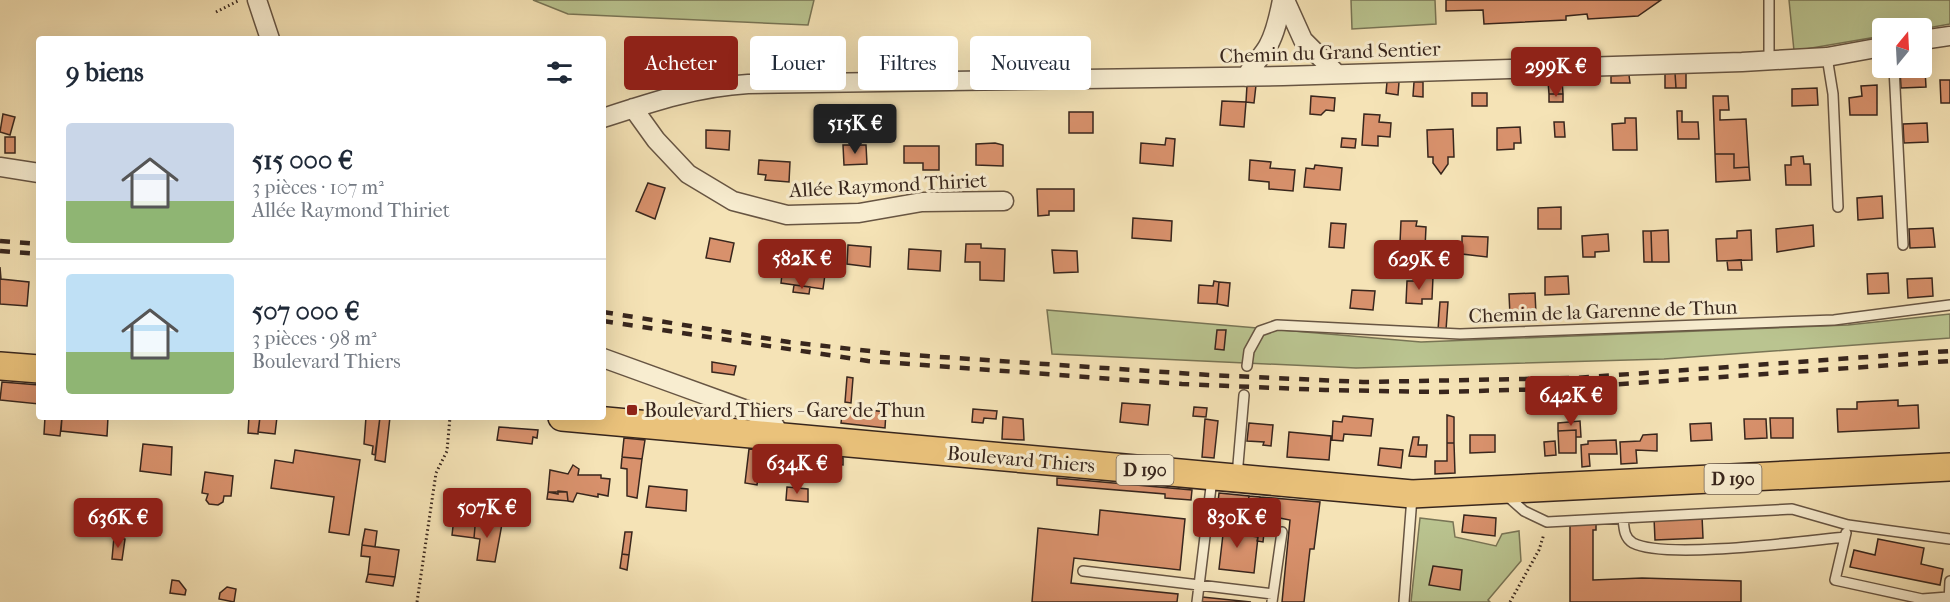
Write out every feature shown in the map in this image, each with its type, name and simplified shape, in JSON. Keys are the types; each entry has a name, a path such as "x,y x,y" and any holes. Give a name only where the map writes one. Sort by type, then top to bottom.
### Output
{"main road":[{"path":"0,366 36,369"},
{"name":"Boulevard Thiers","path":"596,420 1412,494 1509,491"},
{"name":"D 190","path":"1509,491 1950,467"}],"street":[{"path":"257,0 269,36"},
{"path":"1284,0 1303,40 1337,74"},
{"path":"1246,77 1254,63 1268,47 1284,0"},
{"path":"1932,39 1950,36"},
{"path":"1290,76 1303,40"},
{"path":"1268,47 1290,76"},
{"name":"Chemin du Grand Sentier","path":"606,117 696,90 748,84 1290,76 1769,60 1827,57 1872,49"},
{"name":"Allée Raymond Thiriet","path":"633,108 657,140 688,174 733,201 787,215 859,213 922,202 1004,201"},
{"path":"0,167 36,173"},
{"path":"606,359 766,417 775,426 775,436"}],"lane":[{"path":"1769,0 1769,60"},
{"path":"1827,57 1833,94 1838,207"},
{"path":"1895,78 1903,245"},
{"name":"Chemin de la Garenne de Thun","path":"1247,366 1249,351 1260,331 1277,325 1460,334 1834,320 1950,305"},
{"path":"1197,602 1199,585 1244,395"},
{"path":"1509,491 1524,511 1547,522 1792,509 1848,525 1950,539"},
{"path":"1404,602 1412,494"},
{"path":"1623,518 1625,534 1631,542 1647,548 1728,548 1845,537"},
{"path":"1848,525 1835,580 1922,599 1948,600 1950,581"},
{"path":"1083,571 1199,585 1272,598 1282,532"}],"path":[{"path":"216,12 240,0"},
{"path":"417,602 436,473 447,451 450,420"},
{"path":"1510,602 1539,550 1547,522"}],"green space":[{"path":"533,0 814,0 808,25 568,14"},
{"path":"1351,0 1435,0 1436,24 1352,29"},
{"path":"1789,0 1950,0 1950,24 1932,27 1932,18 1872,18 1872,38 1794,51"},
{"path":"1047,310 1421,342 1848,325 1950,314 1950,338 1664,359 1356,368 1052,354"},
{"path":"1420,518 1453,522 1455,537 1496,546 1502,534 1519,531 1521,561 1488,600 1490,602 1411,602"}],"building":[{"path":"1446,0 1661,0 1638,16 1588,19 1587,14 1566,16 1566,20 1484,24 1483,10 1446,11"},
{"path":"1675,73 1686,73 1686,88 1676,88"},
{"path":"1675,73 1676,88 1665,88 1665,74"},
{"path":"1629,75 1630,83 1611,83 1611,76"},
{"path":"1900,78 1926,78 1926,87 1901,88"},
{"path":"1562,80 1563,94 1549,94 1548,81"},
{"path":"1940,80 1950,80 1950,103 1941,103"},
{"path":"1387,82 1399,82 1398,95 1386,93"},
{"path":"1414,82 1423,82 1423,97 1413,96"},
{"path":"1247,85 1256,85 1254,103 1246,102"},
{"path":"1877,85 1877,115 1850,115 1849,98 1862,96 1861,86"},
{"path":"1817,88 1818,105 1792,106 1792,89"},
{"path":"1472,93 1487,93 1487,106 1472,106"},
{"path":"1549,94 1563,94 1563,102 1549,102"},
{"path":"1311,96 1335,98 1334,111 1326,110 1321,115 1310,114"},
{"path":"1713,96 1728,96 1729,110 1720,110 1720,120 1746,119 1749,167 1734,168 1734,154 1715,154"},
{"path":"1222,101 1246,102 1244,127 1220,125"},
{"path":"1677,111 1682,111 1682,122 1698,122 1699,139 1678,139"},
{"path":"1069,112 1093,112 1093,133 1069,133"},
{"path":"3,114 15,117 10,135 0,132"},
{"path":"1364,114 1380,115 1379,122 1391,123 1390,137 1378,136 1378,146 1362,145"},
{"path":"1625,118 1636,118 1637,150 1613,150 1612,124 1625,123"},
{"path":"1554,122 1564,122 1565,137 1555,137"},
{"path":"1927,123 1928,142 1904,143 1903,124"},
{"path":"1520,127 1521,143 1514,143 1514,149 1497,150 1497,128"},
{"path":"1453,129 1454,157 1448,157 1448,164 1441,174 1433,163 1433,157 1428,157 1427,130"},
{"path":"706,130 730,131 729,150 706,148"},
{"path":"5,137 15,137 15,153 5,153"},
{"path":"1166,138 1175,139 1173,166 1140,163 1141,143 1165,145"},
{"path":"1342,138 1356,139 1355,148 1341,147"},
{"path":"976,144 1003,145 1003,166 976,165"},
{"path":"843,145 866,145 867,164 844,165"},
{"path":"904,146 939,146 939,170 923,170 923,163 904,163"},
{"path":"1715,154 1734,154 1734,168 1749,167 1750,180 1716,182"},
{"path":"1803,156 1804,164 1810,164 1811,185 1786,185 1785,165 1791,165 1791,157"},
{"path":"759,160 790,162 789,182 765,180 766,175 758,174"},
{"path":"1250,160 1271,162 1270,168 1295,170 1293,191 1269,189 1269,182 1249,180"},
{"path":"1315,165 1342,168 1340,190 1304,187 1306,168 1314,169"},
{"path":"648,183 665,188 655,219 636,211"},
{"path":"1037,189 1074,189 1074,211 1049,211 1049,215 1038,216"},
{"path":"1882,196 1883,218 1858,220 1857,198"},
{"path":"1561,207 1561,229 1538,229 1538,208"},
{"path":"1133,218 1172,221 1171,241 1132,238"},
{"path":"1401,221 1417,221 1416,226 1426,227 1425,248 1415,248 1416,243 1400,243"},
{"path":"1331,223 1346,224 1344,248 1329,247"},
{"path":"1813,225 1814,246 1777,252 1776,229"},
{"path":"1933,228 1935,247 1910,248 1909,229"},
{"path":"1668,230 1669,262 1652,262 1651,231"},
{"path":"1751,230 1752,260 1717,261 1716,239 1737,238 1737,231"},
{"path":"1643,231 1651,231 1652,262 1644,262"},
{"path":"1608,234 1609,251 1595,252 1595,257 1583,257 1582,236"},
{"path":"1462,236 1488,237 1487,257 1462,254"},
{"path":"710,238 734,243 730,262 706,258"},
{"path":"966,244 981,244 981,248 1005,249 1004,281 980,280 980,262 965,262"},
{"path":"1426,244 1441,245 1440,277 1424,277"},
{"path":"848,245 871,247 870,267 847,264"},
{"path":"909,249 941,251 940,271 908,269"},
{"path":"1052,250 1077,251 1078,272 1054,273"},
{"path":"814,251 828,253 823,289 781,283 784,256 813,260"},
{"path":"1741,260 1742,270 1728,270 1727,261"},
{"path":"0,267 1,279 29,282 27,306 0,304"},
{"path":"1888,273 1889,293 1868,294 1867,274"},
{"path":"1568,276 1569,294 1545,295 1545,277"},
{"path":"1422,277 1433,277 1432,299 1422,299 1422,304 1406,303 1407,281 1422,281"},
{"path":"1932,278 1933,296 1908,298 1907,279"},
{"path":"1214,281 1219,282 1217,304 1198,303 1199,285 1213,286"},
{"path":"1219,282 1230,283 1228,306 1217,304"},
{"path":"794,285 810,287 809,294 793,292"},
{"path":"1352,290 1375,291 1373,310 1350,308"},
{"path":"1535,293 1536,314 1510,315 1509,294"},
{"path":"1440,302 1448,302 1446,330 1438,330"},
{"path":"1217,330 1226,330 1224,350 1215,349"},
{"path":"712,362 736,366 734,375 712,372"},
{"path":"847,377 853,378 851,403 845,402"},
{"path":"2,382 36,385 36,404 0,400"},
{"path":"1898,400 1898,406 1918,405 1919,428 1838,432 1837,409 1857,409 1857,402"},
{"path":"1122,403 1150,405 1148,425 1120,422"},
{"path":"843,407 886,412 885,428 841,423"},
{"path":"1194,407 1207,408 1206,417 1193,416"},
{"path":"973,409 997,411 996,419 984,418 983,423 972,422"},
{"path":"1447,415 1454,417 1454,443 1447,443"},
{"path":"1343,416 1373,419 1371,436 1344,434 1343,441 1332,440 1333,421 1342,422"},
{"path":"1003,417 1023,419 1024,440 1002,439"},
{"path":"1770,418 1793,418 1793,438 1771,438"},
{"path":"1205,419 1218,421 1214,458 1202,457"},
{"path":"1744,419 1766,419 1767,438 1745,439"},
{"path":"45,420 62,420 60,436 44,434"},
{"path":"62,420 108,420 107,436 61,431"},
{"path":"249,420 260,420 258,434 248,433"},
{"path":"260,420 277,420 275,434 258,432"},
{"path":"366,420 380,420 375,455 372,454 373,446 364,444"},
{"path":"380,420 390,420 385,462 375,460"},
{"path":"1580,421 1581,437 1576,437 1576,430 1558,431 1558,423"},
{"path":"1249,423 1273,425 1271,446 1263,445 1264,442 1247,441"},
{"path":"1711,423 1712,440 1691,441 1690,424"},
{"path":"499,427 538,430 537,438 533,437 532,444 497,440"},
{"path":"1576,430 1576,453 1559,453 1558,431"},
{"path":"1289,432 1331,436 1329,460 1287,457"},
{"path":"1657,434 1657,451 1636,450 1637,463 1621,464 1620,442 1640,441 1643,435"},
{"path":"1470,435 1495,435 1495,452 1470,453"},
{"path":"1413,437 1419,437 1418,445 1427,445 1426,457 1409,456"},
{"path":"624,438 645,440 642,459 622,457"},
{"path":"1616,440 1617,454 1589,454 1590,466 1582,467 1581,445 1588,444 1588,441"},
{"path":"1555,441 1556,455 1545,456 1544,442"},
{"path":"1447,443 1454,443 1455,473 1435,474 1435,461 1447,461"},
{"path":"143,444 172,447 171,475 140,471"},
{"path":"1380,448 1403,450 1401,468 1378,465"},
{"path":"749,449 762,450 757,485 745,483"},
{"path":"295,450 360,460 349,535 329,532 334,497 271,488 275,460 293,463"},
{"path":"821,456 843,458 843,465 821,463"},
{"path":"622,457 642,459 637,498 627,496 627,469 621,468"},
{"path":"573,465 579,469 578,475 601,475 601,478 610,479 608,496 598,494 598,497 577,493 573,502 568,501 567,492 548,492 550,470 568,474"},
{"path":"205,472 233,476 231,496 224,496 223,502 218,505 209,504 206,500 208,494 202,493"},
{"path":"1057,478 1192,490 1191,500 1165,498 1165,494 1057,485"},
{"path":"649,486 687,490 686,511 646,507"},
{"path":"787,487 808,489 808,502 786,500"},
{"path":"558,491 567,492 568,501 547,499 548,492 558,494"},
{"path":"1219,493 1249,496 1248,503 1239,502 1238,513 1217,511"},
{"path":"1249,496 1260,497 1259,514 1266,515 1263,542 1257,541 1258,537 1239,534 1239,502 1248,503"},
{"path":"1260,497 1320,502 1314,549 1310,549 1304,602 1282,602 1290,520 1259,514"},
{"path":"1100,510 1185,519 1180,570 1074,558 1071,583 1178,594 1177,602 1032,602 1038,528 1098,535"},
{"path":"464,513 476,515 474,538 452,535 454,518 463,519"},
{"path":"476,515 481,516 481,521 502,524 495,562 477,560 480,539 474,538"},
{"path":"1464,515 1496,518 1495,536 1462,532"},
{"path":"1702,516 1703,538 1655,540 1654,518"},
{"path":"1225,517 1240,519 1239,534 1258,537 1254,573 1219,569"},
{"path":"1570,523 1596,524 1596,530 1593,530 1593,580 1642,578 1741,581 1741,602 1570,602"},
{"path":"365,529 377,531 375,547 362,545"},
{"path":"625,532 632,532 629,555 622,554"},
{"path":"114,537 125,539 122,560 112,559"},
{"path":"1878,539 1924,548 1921,564 1943,569 1940,585 1850,567 1854,550 1875,555"},
{"path":"362,545 399,550 395,577 368,574 370,557 361,556"},
{"path":"622,554 629,555 627,570 620,568"},
{"path":"1433,566 1462,570 1460,590 1429,585"},
{"path":"368,574 395,577 393,586 366,582"},
{"path":"172,580 179,581 186,590 185,595 170,593"},
{"path":"227,587 236,589 234,602 219,599 220,593"},
{"path":"1202,597 1251,602 1201,602"}],"railway":[{"path":"0,241 36,244"},
{"path":"0,251 36,254"},
{"path":"606,312 789,342 896,354 1209,375 1363,382 1575,378 1950,351"},
{"path":"606,321 868,361 1182,384 1325,390 1437,392 1550,389 1950,361"}],"place":[{"name":"Boulevard Thiers - Gare de Thun","path":"632,410"}]}
